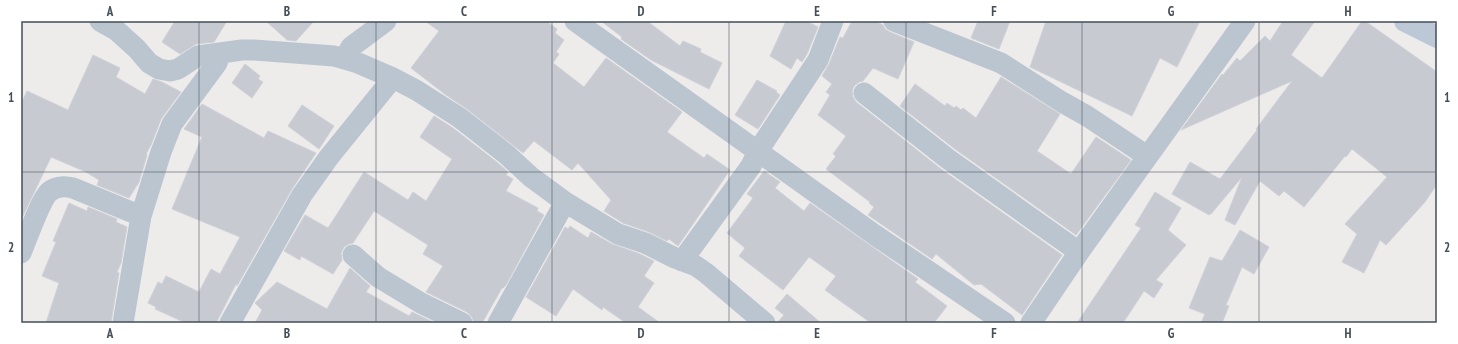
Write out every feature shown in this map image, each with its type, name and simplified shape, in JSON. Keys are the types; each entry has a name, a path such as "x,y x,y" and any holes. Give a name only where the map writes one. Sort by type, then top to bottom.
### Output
{"main road":[{"path":"1405,21 1437,37"}],"street":[{"path":"100,21 116,30 137,49 149,63 159,70 170,71 178,69 198,56 242,50 254,50 334,56 358,63 392,78 416,90 460,118 565,202 618,234 645,243 706,272 765,323"},
{"path":"344,59 351,47 386,21"},
{"path":"575,21 875,236 1005,323"},
{"path":"682,261 751,166 758,151 818,60 832,21"},
{"path":"894,21 1001,63 1087,116 1147,156"},
{"path":"1031,323 1147,156 1245,21"},
{"path":"123,323 142,216 161,152 172,124 217,63 220,54"},
{"path":"230,323 302,195 329,157 392,78"},
{"path":"864,93 948,159 1079,252"},
{"path":"21,253 38,212 49,193 60,187 66,186 73,188 142,216"},
{"path":"498,323 565,202"},
{"path":"353,255 378,277 421,303 462,323"}],"building":[{"path":"175,21 227,21 214,42 196,44 180,54 162,42"},
{"path":"266,21 314,21 296,41 287,40"},
{"path":"425,21 546,21 557,29 555,33 564,40 556,52 559,54 553,63 584,87 606,58 682,112 667,132 704,158 707,154 730,170 678,246 669,239 667,241 649,232 623,223 604,211 611,200 578,163 572,170 534,141 523,153 411,68 439,31"},
{"path":"601,21 647,21 680,46 683,41 701,49 700,52 722,63 709,89 651,60 621,39 622,37"},
{"path":"786,21 806,21 818,27 807,54 802,62 797,58 791,69 770,56"},
{"path":"852,21 875,21 883,25 885,29 890,32 914,42 898,79 873,68 863,81 854,86 852,91 856,102 941,169 1062,255 1022,315 981,284 974,285 936,254 932,259 868,215 874,207 869,203 870,202 826,169 836,156 833,154 846,136 818,115 830,95 826,92 832,84 822,76 829,64 840,37 843,38"},
{"path":"978,21 1010,21 999,49 971,38"},
{"path":"1046,21 1200,21 1177,67 1160,58 1132,116 1030,67"},
{"path":"1283,21 1315,21 1291,55 1322,78 1362,21 1365,21 1437,72 1437,184 1425,202 1386,245 1380,240 1364,273 1342,262 1357,234 1345,224 1387,177 1352,149 1304,207 1284,191 1279,196 1260,181 1235,225 1225,220 1242,177 1209,215 1172,194 1190,162 1220,179 1292,81 1181,130 1222,74 1223,75 1237,58 1240,61 1265,36 1270,41"},
{"path":"93,55 120,68 116,77 145,94 153,79 181,92 161,119 146,154 147,155 139,182 129,198 97,185 99,180 86,172 51,157 21,220 21,104 27,91 68,110"},
{"path":"245,64 260,76 258,79 263,82 252,98 232,83"},
{"path":"1001,77 1060,114 1037,151 1071,174 1096,137 1131,160 1076,235 955,149 900,106 915,84 945,106 947,103 954,108 956,106 961,110 963,108 976,118"},
{"path":"757,80 777,91 776,92 780,95 758,129 735,115"},
{"path":"202,104 264,138 268,131 316,153 292,189 237,286 236,284 216,323 186,323 155,309 156,307 148,303 158,282 162,284 166,276 199,292 211,269 220,274 240,237 172,209 202,137 184,129"},
{"path":"302,105 334,126 319,149 288,126"},
{"path":"434,116 453,128 508,172 506,175 513,179 506,191 538,208 537,211 544,215 506,285 502,288 482,323 474,323 472,317 467,312 426,292 443,266 423,254 428,245 374,211 353,243 344,247 341,253 342,260 333,274 301,256 300,260 284,251 305,215 328,228 364,172 408,200 413,192 426,201 452,159 420,137"},
{"path":"764,171 780,182 775,188 804,211 810,203 918,279 915,282 947,306 934,323 871,323 825,290 836,276 809,257 783,290 739,256 745,248 727,233 753,198 747,194"},
{"path":"1155,192 1181,208 1168,230 1186,245 1156,280 1163,284 1154,298 1144,291 1123,323 1077,323 1141,228 1135,225"},
{"path":"69,203 87,211 88,207 117,219 116,222 127,227 121,263 117,272 119,273 111,323 46,323 59,283 42,276 56,242 53,241"},
{"path":"570,226 588,238 591,232 612,244 640,254 654,261 644,276 654,283 638,307 660,323 626,323 603,307 602,310 573,289 556,316 526,297 565,227 568,229"},
{"path":"1240,230 1269,247 1254,274 1242,267 1226,305 1229,306 1222,323 1201,323 1205,314 1189,308 1210,257 1222,261"},
{"path":"350,268 370,286 366,292 409,316 412,312 435,323 255,323 262,310 255,303 277,282 327,309"},
{"path":"787,294 821,323 777,323 784,315 775,308"}]}
